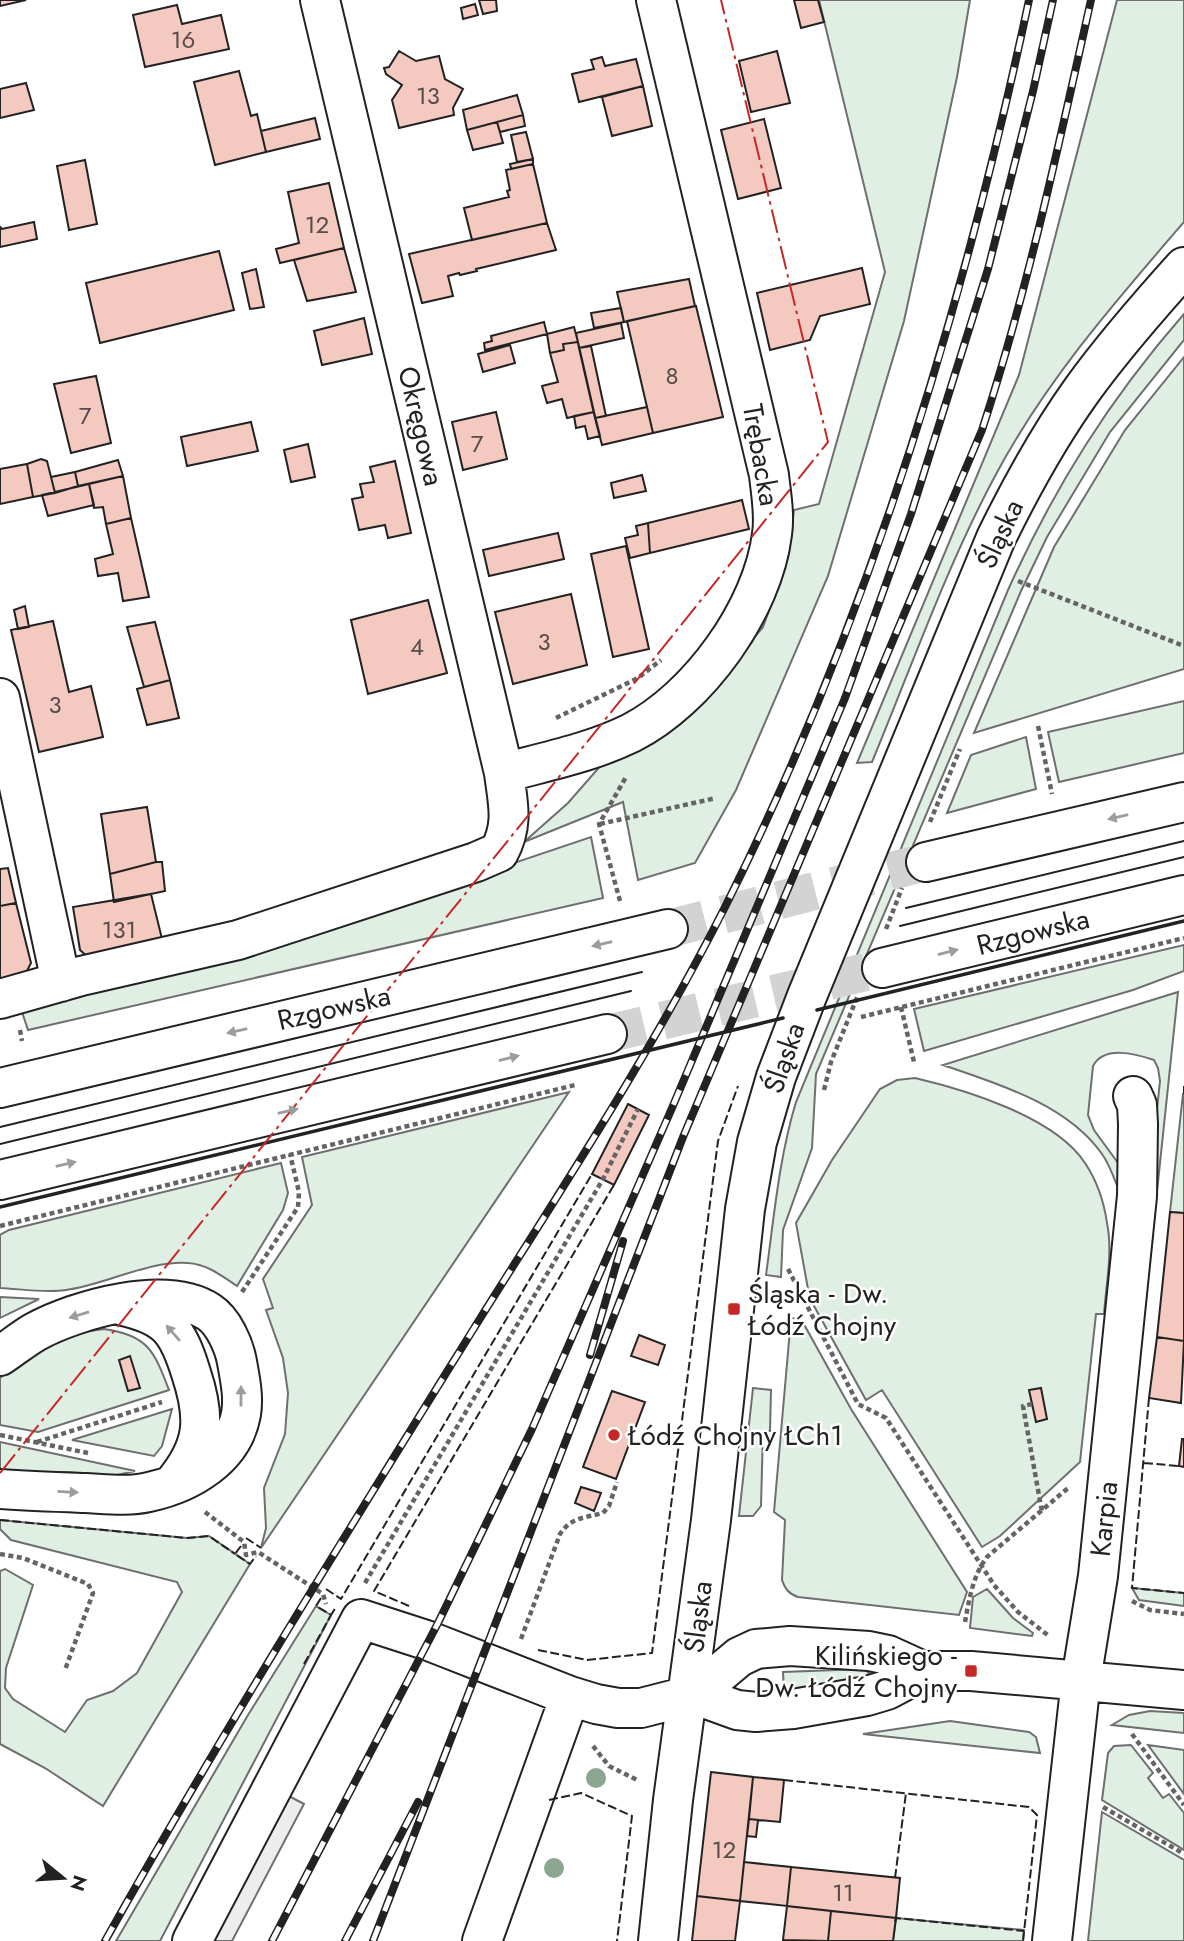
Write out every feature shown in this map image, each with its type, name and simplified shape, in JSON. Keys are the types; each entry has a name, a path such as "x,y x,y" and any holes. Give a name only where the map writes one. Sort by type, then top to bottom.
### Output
{"street":[{"name":"Okręgowa","path":"61,982 238,940 476,862 499,852 510,821 504,773 320,0"},
{"name":"Trębacka","path":"504,773 583,753 632,732 663,713 690,689 713,661 754,595 767,564 773,531 769,475 656,0"},
{"name":"Śląska","path":"657,1941 711,1520 745,1209 757,1142 776,1077 996,538 1022,488 1080,393 1131,326 1184,267"},
{"path":"0,698 61,982 0,999"},
{"path":"921,855 1184,802"},
{"name":"Rzgowska","path":"874,967 1184,895"},
{"name":"Rzgowska","path":"0,1088 668,929"},
{"path":"0,1180 607,1034"},
{"name":"Karpia","path":"1052,1941 1084,1664 1098,1576 1137,1196 1138,1105 1133,1096"},
{"path":"0,1356 37,1331 61,1320 117,1305 137,1309 157,1318 172,1329 181,1343 200,1401 201,1422 196,1447 187,1467 172,1485 148,1493 121,1495 0,1489"},
{"path":"192,1941 350,1611 570,1696 618,1708 655,1706 688,1696 701,1689 739,1657 756,1649 776,1646 869,1651 888,1655 923,1671 1084,1664 1184,1690"},
{"path":"688,1696 701,1697 737,1710 785,1710 867,1696 887,1690 923,1671"},
{"path":"482,1941 570,1696"}],"path":[{"path":"983,569 1184,646"},
{"path":"555,719 638,678 670,653"},
{"path":"1038,726 1052,794"},
{"path":"824,1090 831,1062 921,855 960,749"},
{"path":"620,902 599,824 716,798"},
{"path":"861,1017 1184,938"},
{"path":"902,1014 914,1062"},
{"path":"0,1226 575,1085"},
{"path":"244,1542 246,1555 258,1552 323,1594 326,1606 350,1611 603,1179 638,1110"},
{"path":"240,1296 298,1208 299,1192 291,1161"},
{"path":"788,1269 858,1404 886,1418 994,1585 1018,1612 1044,1635 1059,1642 1084,1664"},
{"path":"1032,1404 1023,1406 1042,1512"},
{"path":"509,1672 560,1534 566,1524 579,1517 603,1513 609,1506 617,1482"},
{"path":"965,1622 981,1564 1074,1483"},
{"path":"0,1554 23,1558 88,1584 93,1593 65,1670"},
{"path":"1126,1597 1150,1610 1184,1614"},
{"path":"1132,1734 1184,1805"},
{"path":"1097,1803 1184,1854"}],"green space":[{"path":"819,0 970,0 957,77 904,321 828,576 736,790 695,863 638,880 623,802 524,842 568,803 602,764 703,699 763,627 788,558 794,510 819,504 885,272"},
{"path":"1117,0 1184,0 1184,222 1082,345 1035,409 1014,443 960,547 872,762 857,763 1019,375"},
{"path":"1184,314 1184,340 1110,432 1047,537 1021,591 816,1074 812,1148 783,1230 781,1277 766,1275 781,1166 796,1102 1008,590 1045,515 1086,445 1131,379"},
{"path":"1184,357 1184,669 974,733 1054,547 1125,430"},
{"path":"1184,701 1184,753 1059,782 1048,732"},
{"path":"1026,737 1036,789 947,813 971,755"},
{"path":"591,837 603,898 28,1030 20,1006 413,897"},
{"path":"1184,945 1184,971 1133,990 924,1051 914,1009"},
{"path":"1178,992 1148,1277 1139,1277 1160,1081 1154,1060 1112,1053 1098,1059 1093,1066 1088,1115 1094,1130 1121,1167 1120,1193 1102,1154 1070,1122 1051,1109 1008,1088 943,1065"},
{"path":"915,1078 983,1098 1053,1132 1085,1163 1104,1207 1109,1234 1104,1314 1096,1314 1080,1462 1000,1536 982,1547 882,1390 866,1400 814,1306 808,1289 796,1223 832,1160 880,1089 897,1080"},
{"path":"569,1092 261,1548 266,1528 264,1488 285,1434 288,1393 283,1358 266,1310 273,1308 263,1279 312,1205 302,1157"},
{"path":"1184,1094 1184,1213 1170,1212"},
{"path":"281,1163 288,1193 283,1210 237,1286 202,1266 173,1263 66,1290 0,1288 0,1235 9,1230"},
{"path":"0,1297 39,1299 0,1318"},
{"path":"791,1318 801,1319 851,1409 967,1592 959,1615 798,1597 784,1586 785,1520 774,1512"},
{"path":"104,1329 131,1336 147,1347 159,1365 169,1390 38,1432 0,1425 0,1378 48,1346 74,1335"},
{"path":"753,1388 771,1390 770,1431 763,1431 761,1506 753,1516 739,1516"},
{"path":"172,1409 162,1446 154,1456 72,1440"},
{"path":"0,1442 135,1471 113,1476 0,1470"},
{"path":"0,1520 187,1538 209,1536 250,1564 103,1806 45,1768 0,1744 0,1571 5,1569 33,1585 6,1668 5,1688 13,1699 65,1732 87,1700 113,1691 137,1673 182,1592 177,1582 11,1540 0,1529"},
{"path":"1132,1588 1184,1593 1184,1606 1139,1600"},
{"path":"987,1589 1013,1618 1033,1633 1032,1636 970,1628 973,1597"},
{"path":"316,1606 331,1615 160,1941 116,1941 248,1715"},
{"path":"864,1669 869,1673 865,1679 784,1691 783,1672"},
{"path":"1150,1711 1184,1713 1184,1733 1112,1725 1129,1715"},
{"path":"950,1721 1029,1732 1036,1737 1040,1753 863,1734"},
{"path":"1131,1745 1153,1773 1148,1778 1163,1798 1169,1794 1184,1813 1184,1850 1102,1800 1108,1753 1114,1746"},
{"path":"1148,1745 1184,1750 1184,1794"},
{"path":"1102,1812 1184,1860 1184,1941 1088,1941"},
{"path":"896,1918 1024,1930 1023,1941 893,1941"}],"shaded area":[{"path":"287,1795 304,1804 232,1941 211,1941"}],"building":[{"path":"0,0 26,0 0,6"},
{"path":"479,0 496,0 497,11 483,14"},
{"path":"794,0 818,0 824,22 801,28"},
{"path":"475,4 478,15 463,19 461,8"},
{"path":"177,5 182,24 221,15 229,49 145,67 133,15"},
{"path":"399,51 416,61 439,56 445,79 463,89 453,108 454,115 399,128 392,100 402,85 386,74 384,68 389,67"},
{"path":"777,51 790,103 751,112 739,61"},
{"path":"602,57 605,66 636,59 643,86 579,102 572,74 594,69 591,60"},
{"path":"239,71 251,116 257,114 266,152 215,165 194,82"},
{"path":"26,83 34,110 0,118 0,89"},
{"path":"643,86 652,126 612,136 602,97"},
{"path":"517,95 523,115 467,130 463,110"},
{"path":"523,115 525,126 500,132 497,122"},
{"path":"315,118 320,139 266,152 261,131"},
{"path":"764,119 781,188 738,199 721,130"},
{"path":"497,122 503,143 473,150 467,130"},
{"path":"526,132 533,159 517,162 511,135"},
{"path":"533,159 533,164 511,169 510,164"},
{"path":"85,160 97,224 69,230 57,166"},
{"path":"533,164 547,223 472,240 464,208 509,197 506,170"},
{"path":"329,183 344,248 280,263 276,249 299,243 288,192"},
{"path":"34,222 37,239 0,247 0,227 2,229"},
{"path":"547,223 556,250 448,276 453,296 422,303 409,254"},
{"path":"344,248 356,292 307,301 294,260"},
{"path":"219,251 234,310 100,343 86,283"},
{"path":"862,268 870,304 820,316 810,340 770,350 757,293"},
{"path":"256,269 264,307 250,309 242,273"},
{"path":"689,279 695,306 624,322 617,292"},
{"path":"696,306 723,417 653,433 627,321"},
{"path":"621,308 624,322 594,328 591,313"},
{"path":"364,318 372,354 322,365 314,331"},
{"path":"544,322 547,334 485,350 484,343 492,341 491,336"},
{"path":"621,323 624,338 579,348 576,333"},
{"path":"574,327 578,342 563,344 564,350 550,353 547,334"},
{"path":"578,342 594,412 567,418 562,399 547,403 542,386 558,382 550,353 564,350 563,344"},
{"path":"510,345 515,363 483,372 478,354"},
{"path":"591,346 606,416 595,418 579,348"},
{"path":"96,376 111,443 71,453 54,384"},
{"path":"647,407 653,433 602,445 595,418"},
{"path":"496,412 507,459 463,470 452,422"},
{"path":"594,412 600,436 588,439 585,426 576,428 574,416"},
{"path":"251,422 258,451 187,466 181,437"},
{"path":"308,444 315,477 291,482 284,450"},
{"path":"41,459 47,461 55,493 33,497 27,464"},
{"path":"118,460 123,476 78,486 75,472"},
{"path":"395,461 411,533 388,538 385,525 359,530 352,499 363,497 360,484 374,482 370,467"},
{"path":"27,464 33,497 0,504 0,469"},
{"path":"75,472 78,486 55,493 51,477"},
{"path":"642,475 646,491 614,498 611,483"},
{"path":"123,476 131,518 106,524 103,507 94,508 89,484"},
{"path":"89,484 94,505 48,516 42,495"},
{"path":"742,500 749,529 650,553 648,523"},
{"path":"131,518 149,597 123,601 118,573 98,576 95,559 113,554 106,524"},
{"path":"648,523 650,553 630,558 625,538 638,535 636,526"},
{"path":"558,533 564,559 489,576 483,550"},
{"path":"626,546 649,649 613,657 591,554"},
{"path":"571,594 587,665 513,684 495,612"},
{"path":"428,600 447,673 368,694 351,620"},
{"path":"25,606 29,627 18,629 14,610"},
{"path":"53,621 69,692 91,686 103,737 39,752 11,630"},
{"path":"155,622 170,680 144,687 127,627"},
{"path":"170,680 179,718 147,725 137,689"},
{"path":"147,807 156,862 110,874 101,814"},
{"path":"162,862 165,891 114,902 110,874"},
{"path":"8,868 16,903 0,906 0,869"},
{"path":"151,894 163,943 90,959 80,950 73,907"},
{"path":"16,903 31,963 25,975 0,980 0,906"},
{"path":"628,1104 649,1115 614,1185 592,1174"},
{"path":"1170,1212 1184,1213 1184,1341 1157,1337"},
{"path":"639,1335 665,1345 658,1365 631,1356"},
{"path":"1157,1337 1184,1341 1181,1403 1149,1398"},
{"path":"130,1356 140,1388 128,1391 119,1360"},
{"path":"1041,1388 1047,1419 1036,1422 1029,1390"},
{"name":"Łódź Chojny ŁCh1","path":"612,1391 645,1402 616,1479 583,1467"},
{"path":"1184,1439 1184,1467 1179,1466"},
{"path":"581,1487 601,1493 594,1511 575,1503"},
{"path":"711,1772 753,1777 740,1901 697,1896"},
{"path":"753,1777 784,1780 780,1822 749,1819"},
{"path":"749,1819 758,1820 756,1837 747,1836"},
{"path":"744,1862 791,1867 787,1906 740,1901"},
{"path":"791,1867 900,1878 896,1918 787,1906"},
{"path":"697,1896 740,1901 735,1941 692,1941"},
{"path":"787,1906 831,1911 828,1941 783,1940"},
{"path":"831,1911 896,1918 893,1941 828,1941"}],"tunnel":[{"path":"668,929 926,862"},
{"path":"607,1034 882,968"}],"tram line":[{"path":"906,908 1184,841"},
{"path":"900,926 1184,857"},
{"path":"0,1127 642,972"},
{"path":"0,1144 631,991"}],"railway":[{"path":"105,1941 290,1627 639,1063 726,905 824,688 906,463 974,233 1029,0"},
{"path":"272,1941 438,1623 532,1429 672,1108 845,698 911,514 988,269 1053,0"},
{"path":"373,1941 683,1137 982,430 1028,270 1091,0"},
{"path":"590,1355 623,1241"},
{"path":"345,1941 418,1802"}],"fence":[{"path":"538,1650 587,1660 652,1653 718,1141 738,1086"},
{"path":"1184,1086 1184,1094"},
{"path":"326,1589 341,1599 592,1174"},
{"path":"409,1606 374,1591 614,1185"},
{"path":"1149,1398 1132,1588 1184,1593"},
{"path":"1144,1463 1179,1466"},
{"path":"0,1520 187,1538 209,1536 235,1554"},
{"path":"246,1538 261,1548"},
{"path":"241,1546 235,1554 250,1564 256,1556"},
{"path":"321,1598 316,1606 331,1615 336,1607"},
{"path":"304,1664 331,1615"},
{"path":"784,1780 1029,1807 1037,1815 1023,1941"},
{"path":"549,1800 581,1793 632,1816 617,1941"},
{"path":"895,1878 906,1793"},
{"path":"895,1922 896,1918 1024,1931"}],"wall":[{"path":"817,1010 1184,921"},
{"path":"0,1207 783,1018"}],"power":[{"path":"0,1473 828,442 721,0"}],"place":[{"name":"Śląska - Dw. Łódź Chojny","path":"734,1309"},
{"name":"Łódź Chojny ŁCh1","path":"614,1435"},
{"name":"Kilińskiego - Dw. Łódź Chojny","path":"971,1671"}]}
